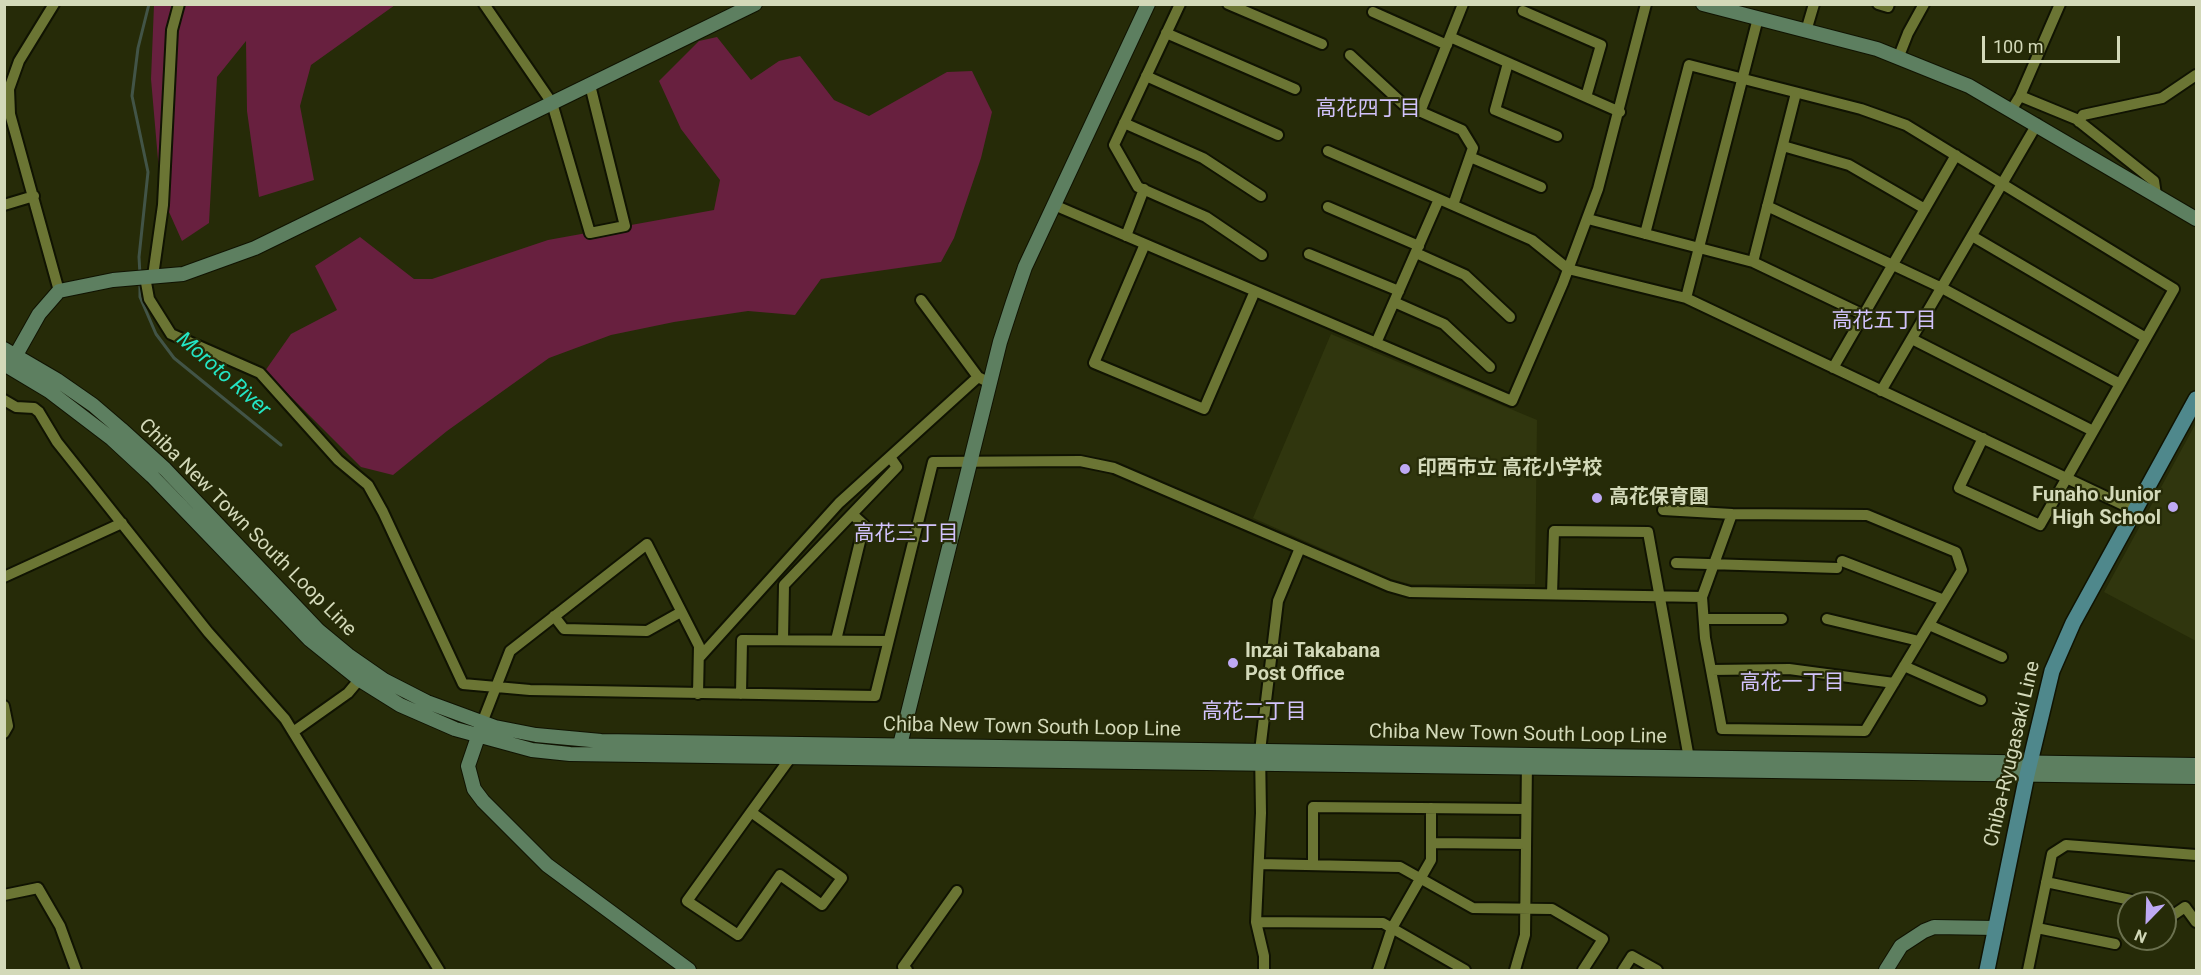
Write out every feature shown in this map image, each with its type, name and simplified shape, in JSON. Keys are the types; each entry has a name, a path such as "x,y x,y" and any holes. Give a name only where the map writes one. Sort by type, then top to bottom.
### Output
{"main road":[{"path":"8,362 39,314 59,291 113,280 183,274 255,248 755,4"},
{"path":"898,752 972,462 984,380 1000,342 1025,267 1148,4"},
{"path":"1703,4 1899,56 1969,86 2012,109 2196,219"},
{"name":"Chiba New Town South Loop Line","path":"8,362 93,405 121,429 165,469 364,675 417,698 480,730 532,750 570,754 791,757 898,752"},
{"name":"Chiba-Ryugasaki Line","path":"1987,970 2044,694 2061,647 2196,399"},
{"path":"480,730 468,766 474,789 483,801 547,865 689,970"},
{"name":"Chiba New Town South Loop Line","path":"480,730 570,740 898,752 2028,769 2196,777"},
{"name":"Chiba New Town South Loop Line","path":"2028,769 2196,765"},
{"path":"1886,970 1901,946 1934,927 1996,928"}],"street":[{"path":"54,4 16,70 9,89 9,128 34,196 59,291"},
{"path":"179,4 172,30 163,205 149,277 149,299 171,334 260,373 338,460 368,485 383,512 463,684 530,690 875,696 933,462 1080,461 1114,468 1389,586 1410,592 1702,597"},
{"path":"484,4 552,103 590,233 625,226 590,85"},
{"path":"1180,4 1114,146 1138,187 1206,217 1262,255"},
{"path":"1228,4 1322,44"},
{"path":"1420,112 1463,4"},
{"path":"1054,205 1512,401 1588,219 1620,112 1646,4"},
{"path":"1806,31 1814,4"},
{"path":"1878,4 1888,7 1889,4"},
{"path":"1899,56 1908,33 1924,4"},
{"path":"2012,109 2020,96 2060,4"},
{"path":"1523,11 1601,45 1586,97"},
{"path":"1373,12 1508,63 1620,112"},
{"path":"1686,298 1758,18"},
{"path":"1166,33 1295,89"},
{"path":"1350,55 1403,104 1462,130 1473,148 1453,205"},
{"path":"1508,63 1495,110 1557,136"},
{"path":"1645,234 1689,66 1892,119 1956,155 2174,290 2040,525 1959,488 1983,438"},
{"path":"2079,122 2083,115 2162,98 2196,75"},
{"path":"1146,76 1278,135"},
{"path":"1753,262 1796,93"},
{"path":"2020,96 2079,122 2154,181 2156,195"},
{"path":"1124,123 1203,158 1261,195"},
{"path":"1881,391 2037,124"},
{"path":"1782,146 1841,162 1925,209"},
{"path":"1328,151 1532,240 1568,269 1686,298 2136,511"},
{"path":"1833,368 1956,155"},
{"path":"1470,156 1541,187"},
{"path":"1126,236 1144,189"},
{"path":"4,205 34,196"},
{"path":"1376,343 1439,199"},
{"path":"1767,206 1942,288 2120,384"},
{"path":"1328,207 1466,275 1510,317"},
{"path":"1588,219 1753,262 1864,315"},
{"path":"1972,236 2146,338"},
{"path":"1145,244 1094,363 1204,409 1255,291"},
{"path":"1309,254 1399,291"},
{"path":"699,658 839,502 984,380 921,300"},
{"path":"1394,303 1444,324 1490,367"},
{"path":"1912,339 2093,431"},
{"path":"4,400 16,406 34,408 39,412 57,442 293,732 439,970"},
{"path":"783,639 784,585 897,467 890,457"},
{"path":"1663,510 1732,514 1867,515 1956,552 1962,570 1865,731 1722,729 1711,670 1702,597 1732,514"},
{"path":"836,640 864,525 852,514"},
{"path":"4,577 122,523"},
{"path":"1552,594 1554,531 1648,532 1690,764"},
{"path":"480,730 510,651 647,544 699,646 698,694"},
{"path":"1264,970 1256,922 1262,813 1259,757 1278,601 1300,548"},
{"path":"1676,563 1839,564 1944,600"},
{"path":"554,616 564,629 647,630 681,612"},
{"path":"1704,619 1782,619"},
{"path":"1827,619 1919,641"},
{"path":"1929,625 2002,657"},
{"path":"741,694 742,640 888,641"},
{"path":"1904,666 1981,700"},
{"path":"1711,670 1789,669 1894,683"},
{"path":"293,732 348,693 364,675"},
{"path":"4,706 8,726 4,733"},
{"path":"751,813 842,878 822,904 780,875 738,935 687,901 791,757"},
{"path":"1515,970 1524,947 1527,761"},
{"path":"1312,865 1313,807 1526,809"},
{"path":"1378,970 1392,928 1431,860 1431,808"},
{"path":"1431,843 1526,844"},
{"path":"2028,970 2052,854 2066,845 2196,855"},
{"path":"1259,864 1400,867 1473,908 1552,909 1603,939 1583,970"},
{"path":"2046,882 2117,897"},
{"path":"4,895 38,888 60,926 76,970"},
{"path":"907,970 903,967 957,891"},
{"path":"2177,912 2185,907 2196,922"},
{"path":"1256,922 1383,923 1465,970"},
{"path":"2037,928 2115,944"},
{"path":"1623,970 1632,956 1657,970"}],"shaded area":[{"path":"154,5 395,5 311,65 300,106 314,180 259,197 247,111 246,41 217,77 209,223 182,241 161,194 151,79"},
{"path":"717,37 751,80 779,61 800,56 834,100 869,116 947,72 972,71 992,112 981,158 954,238 941,262 821,279 795,315 748,311 674,322 611,335 549,358 447,431 393,475 361,467 265,371 291,334 337,310 315,266 360,237 414,279 432,279 548,240 714,210 720,180 681,129 659,81 699,41"},
{"name":"印西市立 高花小学校","path":"1331,334 1537,420 1535,584 1410,584 1391,579 1253,518"},
{"name":"Funaho Junior High School","path":"2196,423 2196,641 2104,592"}],"waterway":[{"name":"Moroto River","path":"140,275 139,257 148,172 132,96 138,48 149,4"},
{"name":"Moroto River","path":"140,282 140,297 156,334 174,358 281,445"}],"place":[{"name":"印西市立 高花小学校","path":"1405,469"},
{"name":"高花保育園","path":"1597,498"},
{"name":"Funaho Junior High School","path":"2173,507"},
{"name":"Inzai Takabana Post Office","path":"1233,663"}],"district":[{"name":"高花四丁目","path":"1368,110"},
{"name":"高花五丁目","path":"1884,322"},
{"name":"高花三丁目","path":"906,535"},
{"name":"高花一丁目","path":"1792,684"},
{"name":"高花二丁目","path":"1254,713"}]}
